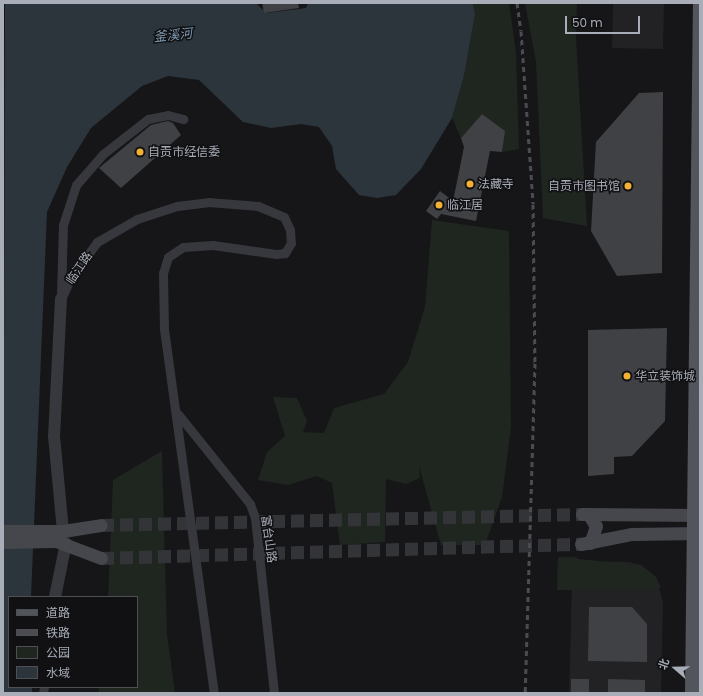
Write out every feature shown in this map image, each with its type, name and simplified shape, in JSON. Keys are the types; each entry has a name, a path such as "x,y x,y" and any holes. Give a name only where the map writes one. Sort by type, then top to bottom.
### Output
{"main road":[{"path":"692,693 697,533 700,3"},
{"path":"696,515 585,515 596,526 585,544 632,534 697,533"},
{"path":"3,542 60,536 101,525"},
{"path":"3,531 60,536 101,558"}],"street":[{"path":"61,299 63,225 76,185 103,154 148,119 168,115 183,119"},
{"name":"临江路","path":"55,596 60,536 54,436 61,299 71,278 98,242 137,219 177,206 208,202 258,206 272,210 284,217 290,230 291,243 285,252 276,254 213,245 183,247 168,257 163,273 164,329 178,414"},
{"path":"178,414 214,693"},
{"name":"富台山路","path":"178,414 250,504 255,518 274,693"}],"shaded area":[{"path":"613,3 664,3 663,49 612,48"},
{"path":"558,557 577,557 578,561 629,562 641,565 656,577 663,603 661,693 569,693 572,590 557,590"}],"green space":[{"path":"473,3 509,3 516,52 519,149 502,152 504,131 482,114 461,138 452,118 464,76 475,14"},
{"path":"525,3 577,3 576,38 587,226 543,218 536,62"},
{"path":"432,220 509,231 511,427 502,497 485,545 441,545 419,466 420,478 406,484 386,479 385,542 340,545 332,483 317,476 288,485 258,480 267,452 285,436 273,397 297,398 307,421 303,432 324,433 334,408 384,394 408,362 425,307"},
{"path":"162,451 167,634 175,693 99,693 99,688 138,688 138,596 108,596 113,480"},
{"path":"558,557 641,565 656,577 661,588 574,588 570,693 572,590 557,590"}],"water":[{"name":"釜溪河","path":"5,3 256,3 266,13 306,8 308,3 473,3 475,14 464,76 452,118 421,169 396,195 377,198 359,195 336,169 332,146 319,127 301,124 271,128 243,122 199,80 168,76 142,86 91,128 67,167 47,212 31,596 8,596 8,688 32,688 32,693 3,693"}],"building":[{"path":"262,3 298,3 299,8 264,13"},
{"name":"自贡市图书馆","path":"663,92 662,273 617,276 591,231 596,142 639,93"},
{"name":"法藏寺","path":"482,114 505,131 502,152 490,151 476,221 441,214 437,219 426,211 440,191 453,201 464,147 461,138"},
{"name":"自贡市经信委","path":"168,121 173,123 181,135 121,188 99,168 151,125"},
{"name":"华立装饰城","path":"667,328 665,421 632,456 614,457 614,474 588,476 588,330"},
{"path":"589,607 632,607 647,624 647,662 588,661"},
{"path":"571,679 589,679 589,693 571,693"},
{"path":"608,679 645,680 645,693 608,693"}],"tunnel":[{"path":"101,525 582,514"},
{"path":"101,558 581,544"}],"railway":[{"path":"517,3 521,31 533,204 535,363 525,693"}],"place":[{"name":"自贡市经信委","path":"140,152"},
{"name":"法藏寺","path":"470,184"},
{"name":"自贡市图书馆","path":"628,186"},
{"name":"临江居","path":"439,205"},
{"name":"华立装饰城","path":"627,376"}]}
